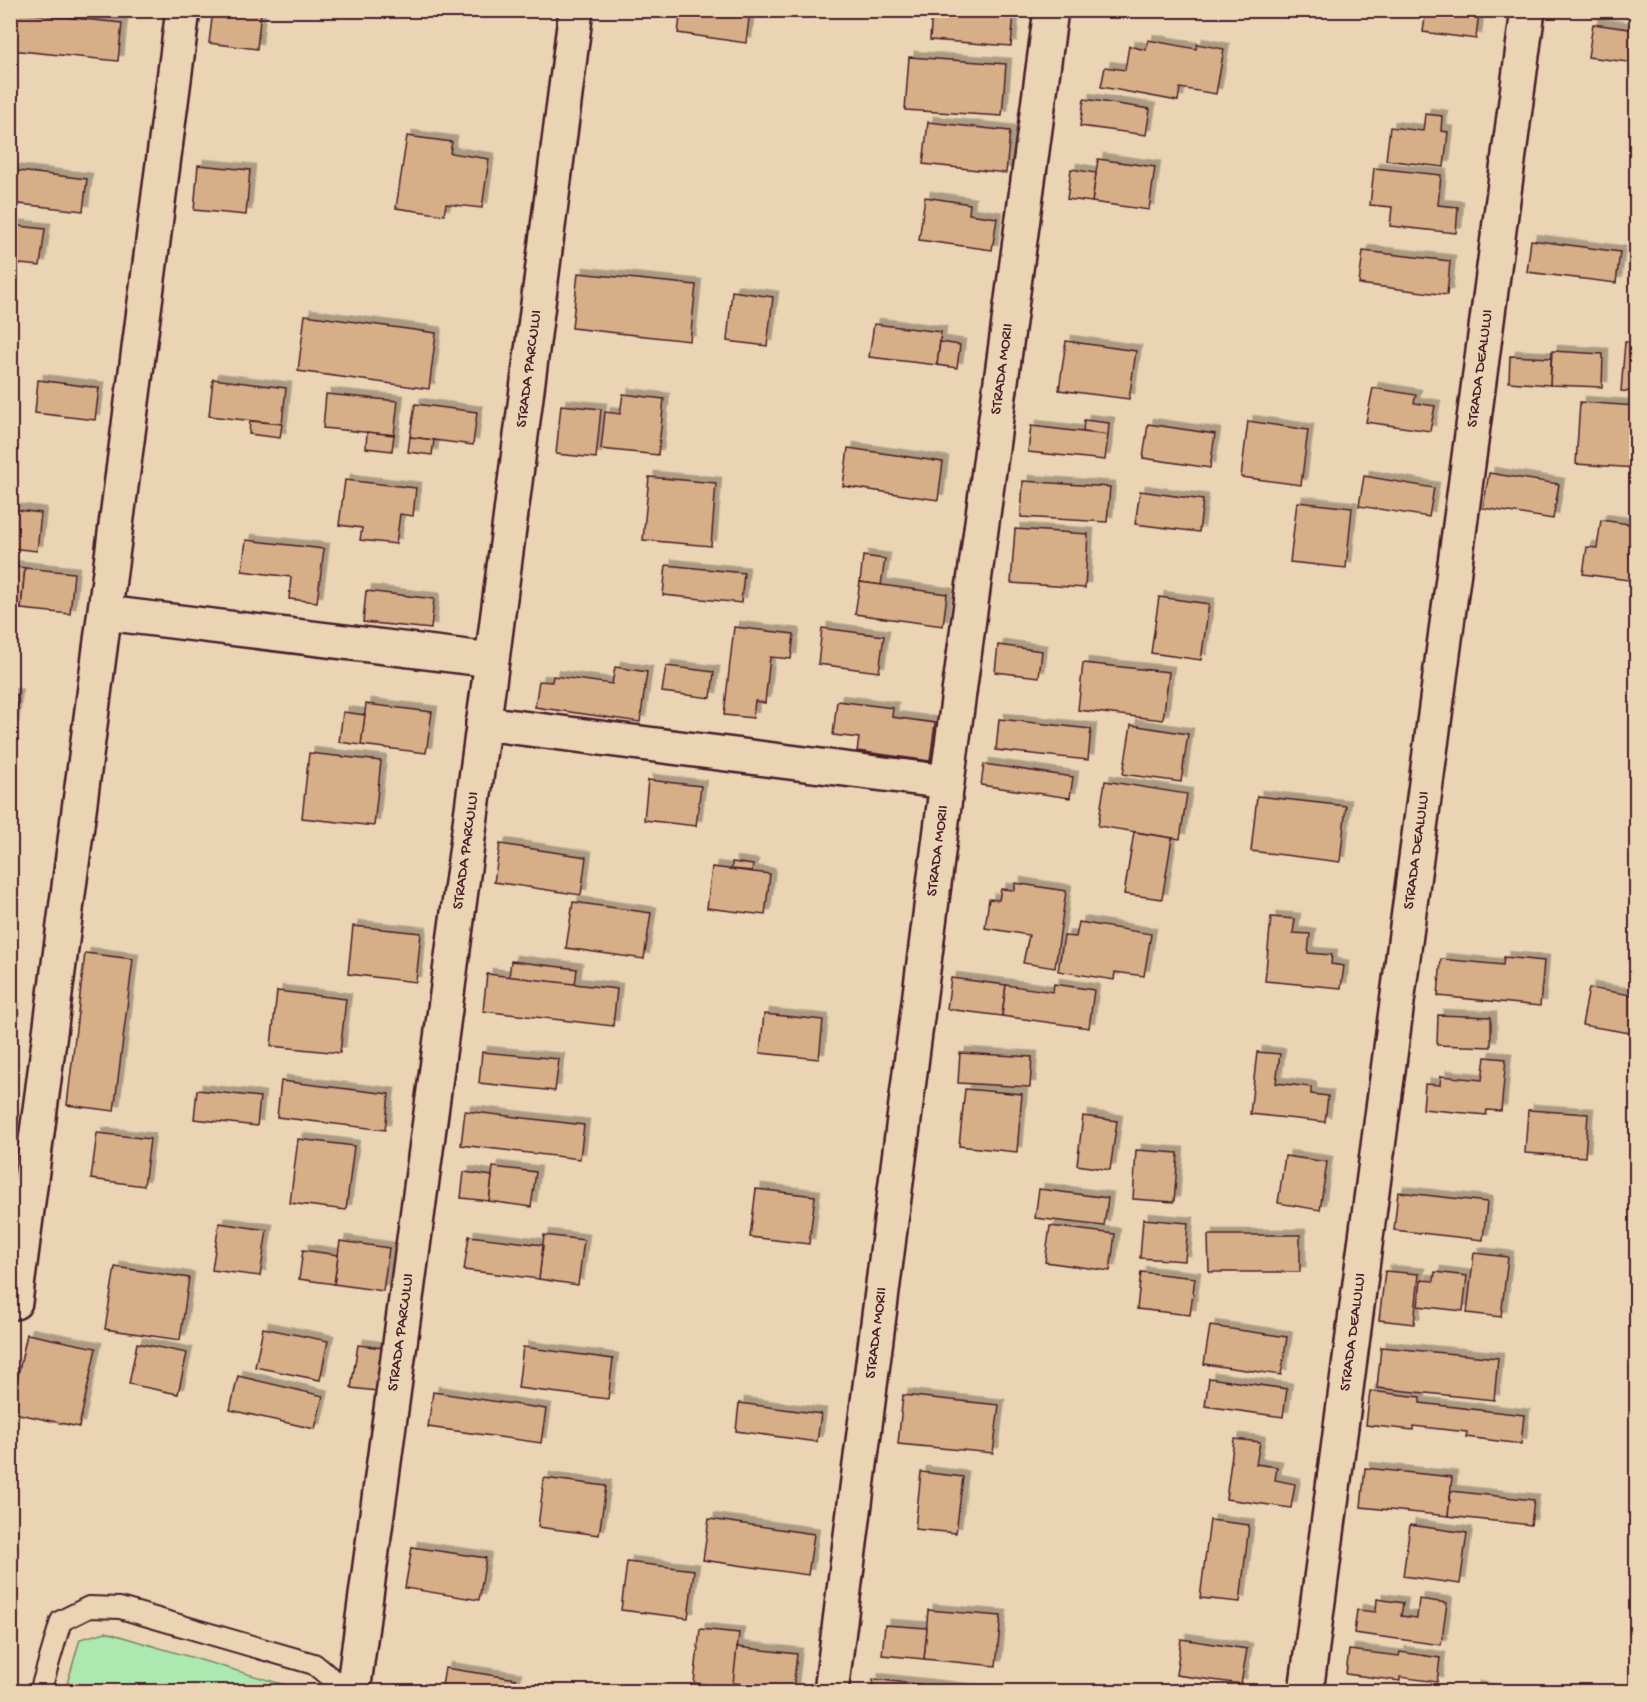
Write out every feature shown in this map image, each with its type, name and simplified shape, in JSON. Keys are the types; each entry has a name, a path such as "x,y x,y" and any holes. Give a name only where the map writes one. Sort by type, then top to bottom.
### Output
{"street":[{"path":"15,1302 183,10"},
{"name":"STRADA PARCULUI","path":"353,1692 492,660 576,10"},
{"name":"STRADA MORII","path":"831,1692 947,782 1051,10"},
{"name":"STRADA DEALULUI","path":"1306,1692 1528,10"},
{"path":"105,613 492,660"},
{"path":"483,723 947,782"}],"lane":[{"path":"40,1692 61,1621 89,1607 120,1608 314,1664 348,1692"}],"green space":[{"path":"106,1632 305,1691 65,1691 80,1639"}],"building":[{"path":"213,10 261,10 257,49 209,43"},
{"path":"681,10 750,10 746,43 678,33"},
{"path":"932,10 1014,12 1011,46 930,40"},
{"path":"1426,10 1479,10 1476,39 1423,32"},
{"path":"15,12 122,23 118,61 11,50"},
{"path":"1593,24 1636,30 1636,63 1588,57"},
{"path":"1148,40 1196,49 1197,44 1224,49 1216,94 1180,88 1178,101 1101,87 1105,67 1125,70 1129,46 1146,50"},
{"path":"909,57 1006,64 1002,116 905,110"},
{"path":"1084,99 1150,109 1146,135 1080,126"},
{"path":"1425,114 1442,116 1441,131 1448,132 1444,167 1386,160 1390,127 1423,131"},
{"path":"928,122 1010,131 1006,173 923,164"},
{"path":"407,136 452,142 450,153 489,159 482,208 446,204 444,215 396,208"},
{"path":"1098,159 1155,167 1149,210 1092,202"},
{"path":"198,165 250,170 246,215 194,210"},
{"path":"1374,168 1441,175 1438,205 1458,207 1456,233 1390,226 1392,207 1370,205"},
{"path":"1071,169 1096,173 1092,202 1067,199"},
{"path":"10,170 87,179 83,211 10,203"},
{"path":"925,197 970,204 969,214 997,218 992,250 919,240"},
{"path":"10,225 45,229 40,266 10,263"},
{"path":"1531,240 1620,252 1616,283 1527,272"},
{"path":"1363,251 1450,261 1447,295 1359,284"},
{"path":"578,273 696,285 690,341 572,328"},
{"path":"732,291 773,297 767,346 727,341"},
{"path":"305,315 436,333 429,389 298,371"},
{"path":"874,324 941,332 937,365 869,357"},
{"path":"1066,341 1136,351 1129,399 1059,390"},
{"path":"940,342 960,345 957,368 937,365"},
{"path":"1625,342 1636,342 1636,392 1621,391"},
{"path":"1552,351 1603,354 1602,387 1550,385"},
{"path":"1510,356 1551,358 1550,385 1509,382"},
{"path":"213,379 286,388 282,424 209,416"},
{"path":"38,380 99,388 95,420 35,413"},
{"path":"1373,388 1416,395 1414,403 1435,406 1430,431 1366,422"},
{"path":"326,394 398,401 394,435 323,428"},
{"path":"623,394 664,399 658,455 601,449 605,412 620,414"},
{"path":"1580,402 1636,406 1636,468 1576,464"},
{"path":"415,404 477,412 473,445 410,437"},
{"path":"561,405 601,409 596,458 556,454"},
{"path":"1084,420 1109,423 1108,435 1083,432"},
{"path":"250,421 282,424 280,438 249,434"},
{"path":"1248,421 1308,430 1301,485 1241,477"},
{"path":"1148,424 1215,434 1210,468 1143,458"},
{"path":"1031,426 1108,435 1105,460 1028,452"},
{"path":"367,432 394,435 392,451 366,448"},
{"path":"410,437 434,440 432,455 408,452"},
{"path":"848,448 943,462 938,500 843,486"},
{"path":"1489,473 1559,484 1553,519 1483,508"},
{"path":"1364,476 1434,488 1429,517 1359,506"},
{"path":"649,477 716,483 711,546 643,540"},
{"path":"345,480 416,488 413,516 400,514 396,544 360,540 362,528 339,525"},
{"path":"1023,481 1110,487 1107,522 1021,517"},
{"path":"1140,491 1203,500 1199,532 1135,524"},
{"path":"1297,502 1352,508 1346,568 1290,562"},
{"path":"10,509 41,513 37,551 10,548"},
{"path":"1601,520 1636,525 1636,581 1583,574 1587,547 1597,548"},
{"path":"1015,529 1088,534 1085,588 1011,583"},
{"path":"246,540 324,549 317,602 289,599 291,577 242,571"},
{"path":"863,556 885,559 881,585 860,582"},
{"path":"666,565 744,573 741,603 663,595"},
{"path":"10,566 25,568 21,609 10,608"},
{"path":"25,568 74,573 70,614 21,609"},
{"path":"860,582 947,594 943,626 855,614"},
{"path":"366,591 434,599 431,629 363,622"},
{"path":"1159,597 1209,604 1201,660 1151,653"},
{"path":"734,627 794,634 791,659 770,657 765,703 755,701 753,718 724,715"},
{"path":"822,628 884,636 879,672 818,664"},
{"path":"998,645 1042,651 1039,677 995,672"},
{"path":"1083,663 1169,672 1163,720 1078,710"},
{"path":"666,666 714,672 711,698 662,692"},
{"path":"615,667 647,672 640,722 535,707 539,681 552,682 553,676 612,684"},
{"path":"10,694 17,695 13,728 10,727"},
{"path":"837,701 893,708 892,717 935,723 930,761 857,751 859,738 833,735"},
{"path":"366,704 432,712 426,753 361,745"},
{"path":"343,712 365,715 361,745 339,742"},
{"path":"999,719 1091,729 1088,760 996,750"},
{"path":"1131,725 1188,734 1181,782 1123,774"},
{"path":"309,753 381,761 374,826 302,818"},
{"path":"984,764 1073,777 1070,798 981,785"},
{"path":"648,780 701,786 696,826 644,820"},
{"path":"1105,781 1187,794 1180,839 1098,826"},
{"path":"1257,796 1346,806 1340,862 1251,851"},
{"path":"1134,832 1172,838 1162,899 1124,894"},
{"path":"500,844 586,857 581,895 494,882"},
{"path":"732,862 753,865 752,871 732,869"},
{"path":"712,867 770,874 765,915 707,908"},
{"path":"1015,883 1066,891 1055,968 1023,963 1029,935 985,928 989,899 999,900 1001,889 1015,890"},
{"path":"573,902 651,913 644,959 566,948"},
{"path":"1271,917 1295,919 1293,933 1310,934 1308,953 1332,955 1331,964 1344,966 1341,988 1265,981"},
{"path":"1079,922 1151,934 1144,976 1115,972 1114,980 1058,971 1064,936 1076,937"},
{"path":"353,926 421,933 416,982 348,974"},
{"path":"85,953 133,959 114,1111 67,1105"},
{"path":"1504,957 1544,961 1540,1006 1438,996 1441,959 1503,965"},
{"path":"511,961 577,969 575,985 509,977"},
{"path":"487,974 617,989 613,1026 483,1011"},
{"path":"951,978 1006,985 1002,1016 947,1009"},
{"path":"1633,983 1636,983 1636,1034 1582,1025 1589,988 1631,995"},
{"path":"1054,984 1094,990 1089,1028 1002,1016 1006,985 1053,992"},
{"path":"277,991 346,999 340,1053 271,1046"},
{"path":"10,1008 14,1008 11,1040 10,1040"},
{"path":"764,1014 823,1020 819,1059 760,1053"},
{"path":"1438,1015 1491,1017 1491,1047 1437,1045"},
{"path":"482,1052 559,1059 555,1091 479,1083"},
{"path":"1257,1052 1280,1054 1276,1083 1311,1087 1311,1094 1328,1096 1325,1122 1250,1114"},
{"path":"960,1053 1032,1057 1030,1087 958,1083"},
{"path":"1485,1057 1506,1059 1501,1111 1487,1110 1486,1115 1423,1109 1425,1084 1440,1085 1441,1076 1482,1080"},
{"path":"281,1081 389,1094 385,1130 277,1117"},
{"path":"965,1089 1022,1094 1017,1152 959,1146"},
{"path":"197,1090 260,1097 257,1126 194,1119"},
{"path":"1528,1110 1588,1114 1585,1157 1525,1153"},
{"path":"465,1111 584,1125 580,1159 461,1145"},
{"path":"1083,1116 1117,1121 1110,1170 1077,1165"},
{"path":"97,1133 150,1139 144,1186 91,1179"},
{"path":"298,1139 354,1146 346,1210 290,1203"},
{"path":"1136,1150 1178,1153 1174,1202 1133,1199"},
{"path":"1285,1156 1327,1162 1320,1210 1278,1203"},
{"path":"493,1167 536,1172 531,1207 489,1201"},
{"path":"464,1172 492,1176 489,1201 461,1198"},
{"path":"756,1189 815,1196 809,1244 750,1237"},
{"path":"1039,1189 1108,1198 1104,1226 1035,1218"},
{"path":"1398,1192 1487,1202 1483,1240 1394,1230"},
{"path":"1143,1219 1188,1223 1185,1261 1140,1258"},
{"path":"219,1223 267,1230 260,1276 212,1270"},
{"path":"1050,1226 1115,1234 1110,1271 1045,1262"},
{"path":"544,1235 584,1240 578,1285 539,1279"},
{"path":"1208,1235 1300,1235 1300,1272 1209,1272"},
{"path":"469,1236 543,1245 539,1279 464,1270"},
{"path":"340,1241 389,1248 383,1291 334,1284"},
{"path":"303,1250 338,1255 334,1284 299,1279"},
{"path":"1474,1253 1508,1257 1501,1317 1467,1313"},
{"path":"115,1267 189,1278 180,1340 105,1329"},
{"path":"1385,1271 1419,1274 1414,1324 1379,1320"},
{"path":"1141,1272 1195,1278 1190,1315 1137,1309"},
{"path":"1435,1272 1467,1276 1463,1311 1418,1306 1421,1280 1434,1281"},
{"path":"1210,1326 1287,1337 1281,1375 1204,1364"},
{"path":"263,1328 328,1341 320,1380 255,1367"},
{"path":"27,1334 96,1348 79,1427 10,1412"},
{"path":"137,1343 187,1353 178,1394 129,1384"},
{"path":"358,1345 383,1348 377,1391 351,1388"},
{"path":"523,1347 613,1359 608,1399 518,1388"},
{"path":"1381,1347 1498,1358 1494,1400 1377,1388"},
{"path":"238,1376 323,1396 315,1429 230,1410"},
{"path":"1209,1378 1287,1389 1283,1417 1205,1406"},
{"path":"1370,1391 1420,1397 1420,1403 1524,1415 1521,1444 1466,1437 1467,1432 1413,1426 1413,1430 1366,1425"},
{"path":"433,1392 546,1409 541,1443 428,1427"},
{"path":"903,1395 999,1405 993,1453 898,1444"},
{"path":"739,1403 821,1414 817,1442 736,1431"},
{"path":"1234,1439 1260,1442 1256,1464 1277,1467 1275,1480 1295,1484 1291,1508 1226,1499"},
{"path":"1365,1468 1452,1477 1448,1516 1361,1507"},
{"path":"921,1472 963,1477 956,1533 915,1529"},
{"path":"544,1478 606,1486 599,1535 538,1527"},
{"path":"1451,1491 1534,1500 1531,1525 1448,1516"},
{"path":"709,1519 814,1534 808,1575 703,1560"},
{"path":"1210,1520 1249,1525 1240,1602 1200,1598"},
{"path":"1410,1525 1467,1533 1460,1584 1403,1576"},
{"path":"412,1547 486,1558 479,1600 405,1588"},
{"path":"627,1562 694,1570 688,1618 621,1610"},
{"path":"1377,1599 1403,1603 1401,1616 1417,1618 1419,1599 1447,1603 1441,1645 1354,1633 1357,1610 1376,1612"},
{"path":"928,1610 1001,1616 996,1666 924,1659"},
{"path":"885,1625 927,1628 924,1659 882,1655"},
{"path":"700,1629 739,1633 733,1687 694,1683"},
{"path":"1181,1639 1247,1649 1241,1684 1176,1675"},
{"path":"737,1647 797,1654 793,1689 733,1683"},
{"path":"1349,1650 1399,1656 1400,1652 1440,1658 1437,1682 1400,1677 1400,1681 1346,1674"},
{"path":"445,1668 516,1679 514,1692 441,1692"},
{"path":"873,1679 988,1692 872,1692"},
{"path":"1474,1687 1503,1692 1473,1692"}]}
